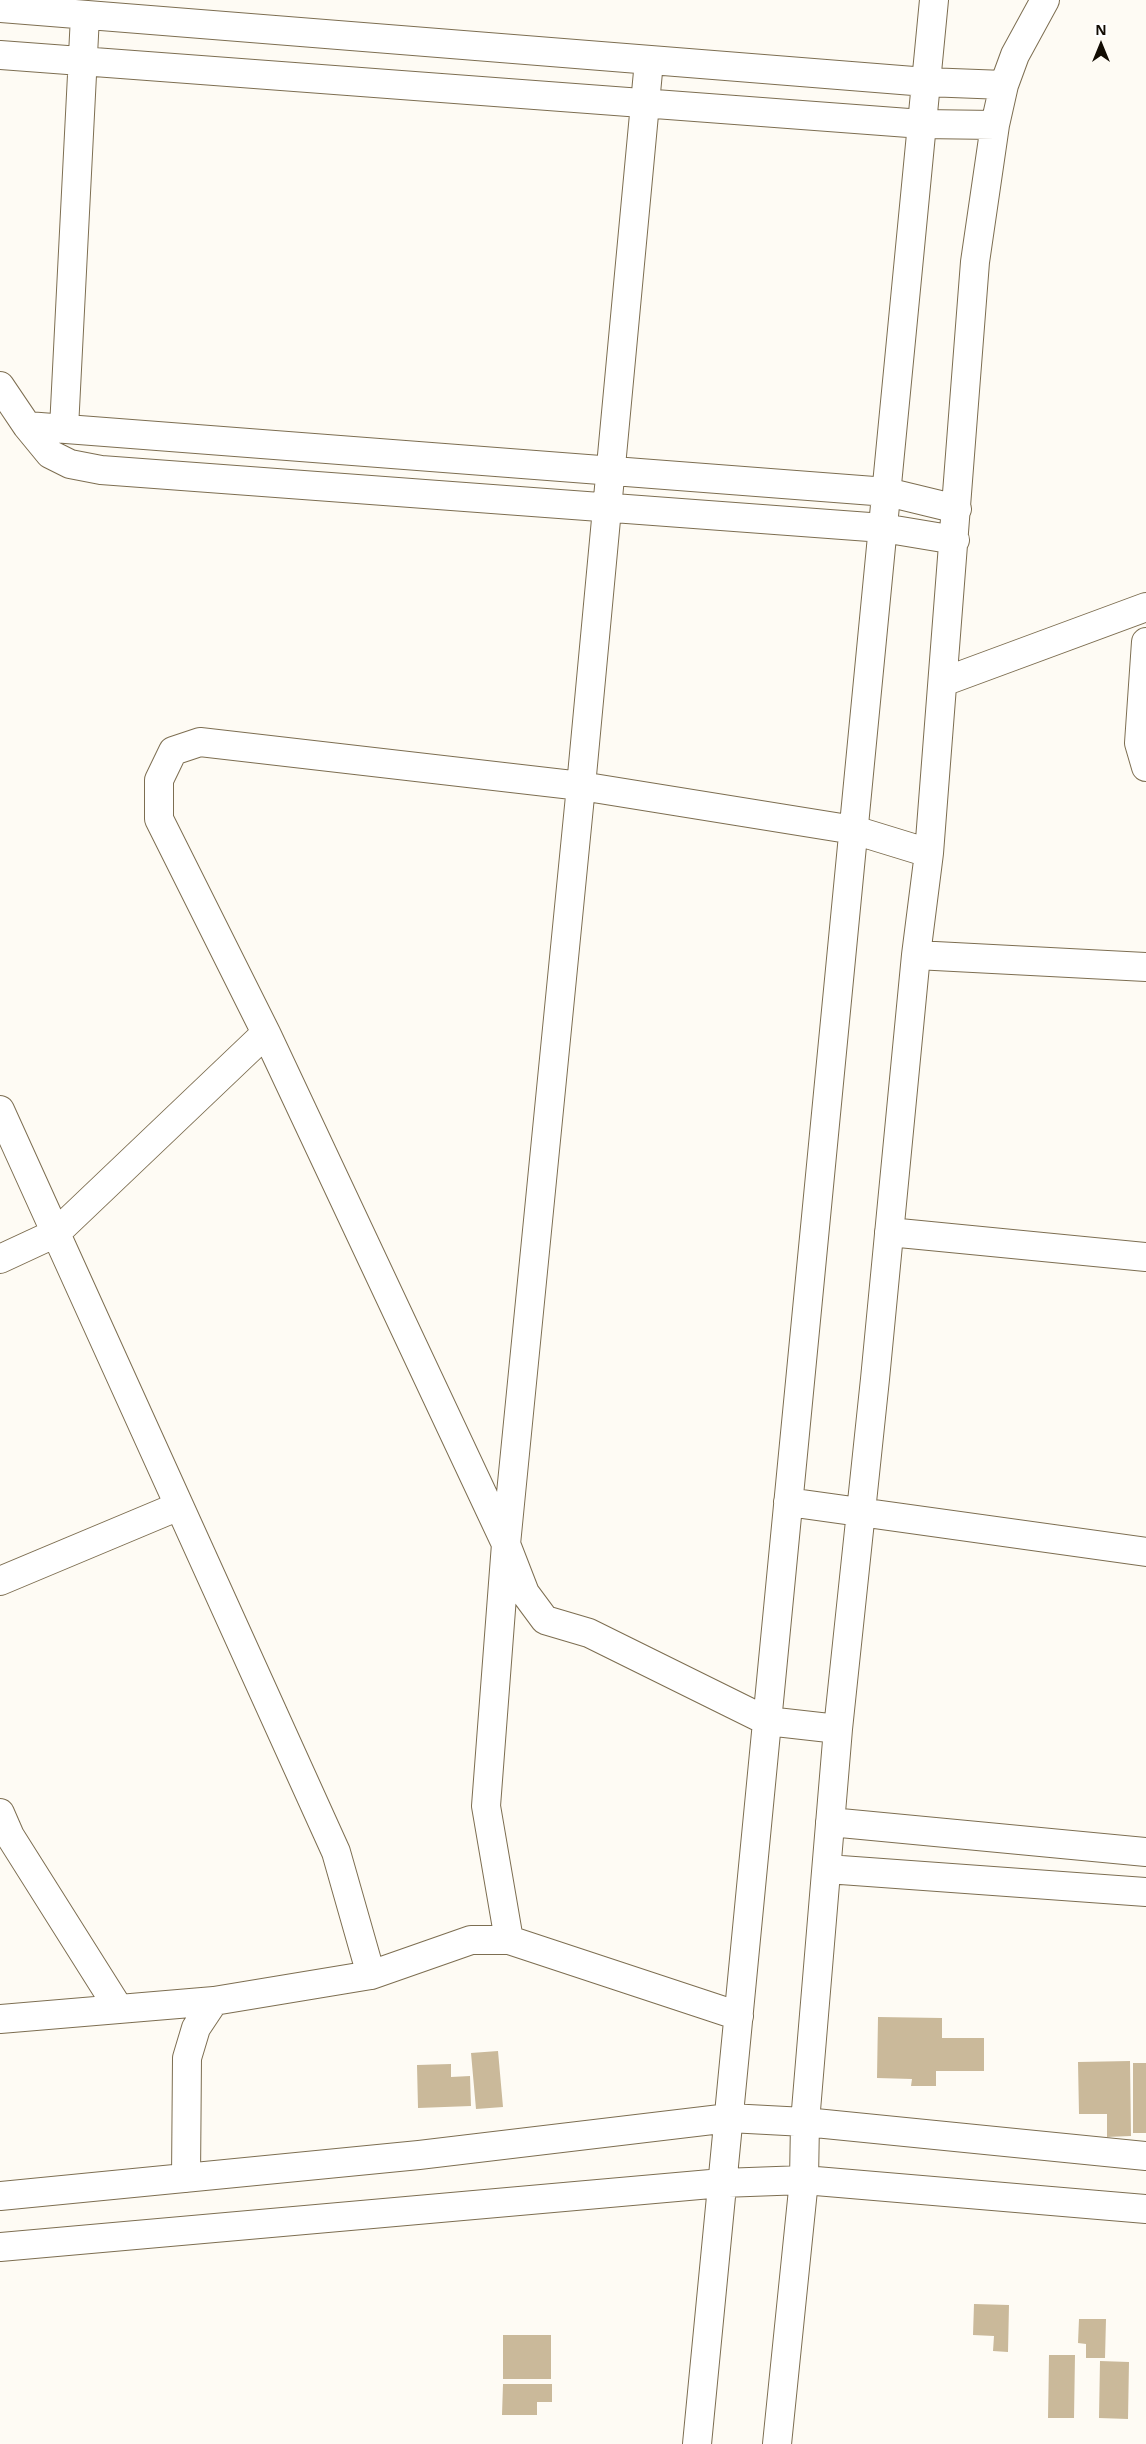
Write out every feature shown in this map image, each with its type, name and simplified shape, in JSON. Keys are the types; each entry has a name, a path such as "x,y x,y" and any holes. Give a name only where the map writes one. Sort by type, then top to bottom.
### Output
{"street":[{"path":"697,2444 934,0"},
{"path":"777,2444 804,2180 805,2122 838,1729 916,955 929,853 976,262 995,125 1004,85 1015,55 1045,0"},
{"path":"0,8 649,61 926,82 1004,85"},
{"path":"64,428 85,16"},
{"path":"0,55 922,124 995,125"},
{"path":"509,1940 486,1806 506,1544 608,508 649,61"},
{"path":"0,386 27,426 50,454 70,464 101,470 883,528 954,540"},
{"path":"27,426 887,492 957,509"},
{"path":"943,682 1146,607"},
{"path":"1146,642 1139,743 1146,767"},
{"path":"838,1729 767,1721 589,1633 546,1620 525,1593 506,1544 266,1033 159,819 159,780 173,751 200,742 581,786 854,830 929,853"},
{"path":"916,955 1146,967"},
{"path":"0,1258 56,1233 266,1033"},
{"path":"0,1110 336,1852 371,1975"},
{"path":"889,1232 1146,1257"},
{"path":"788,1502 861,1514 1146,1552"},
{"path":"0,1581 179,1506"},
{"path":"0,1813 10,1836 119,2009"},
{"path":"830,1822 1146,1852"},
{"path":"827,1869 1146,1892"},
{"path":"0,2019 214,2001 371,1975 471,1940 509,1940 739,2016"},
{"path":"186,2178 187,2058 196,2028 214,2001"},
{"path":"0,2196 419,2155 728,2118 805,2122 1146,2156"},
{"path":"0,2247 722,2183 804,2180 1146,2209"}],"building":[{"path":"878,2017 942,2018 942,2038 984,2038 984,2071 936,2071 936,2086 911,2086 912,2079 877,2078"},
{"path":"498,2051 503,2107 476,2109 471,2053"},
{"path":"1130,2061 1131,2136 1107,2137 1107,2114 1079,2114 1078,2062"},
{"path":"1133,2063 1146,2063 1146,2133 1133,2133"},
{"path":"451,2064 451,2077 470,2076 471,2106 418,2108 417,2065"},
{"path":"974,2304 1009,2305 1008,2352 993,2351 994,2336 973,2335"},
{"path":"1079,2319 1106,2319 1105,2358 1086,2358 1086,2344 1078,2343"},
{"path":"503,2335 551,2335 551,2379 503,2379"},
{"path":"1049,2355 1075,2355 1074,2418 1048,2418"},
{"path":"1100,2361 1129,2362 1128,2419 1099,2418"},
{"path":"503,2384 552,2384 552,2402 537,2402 537,2415 502,2415"}]}
